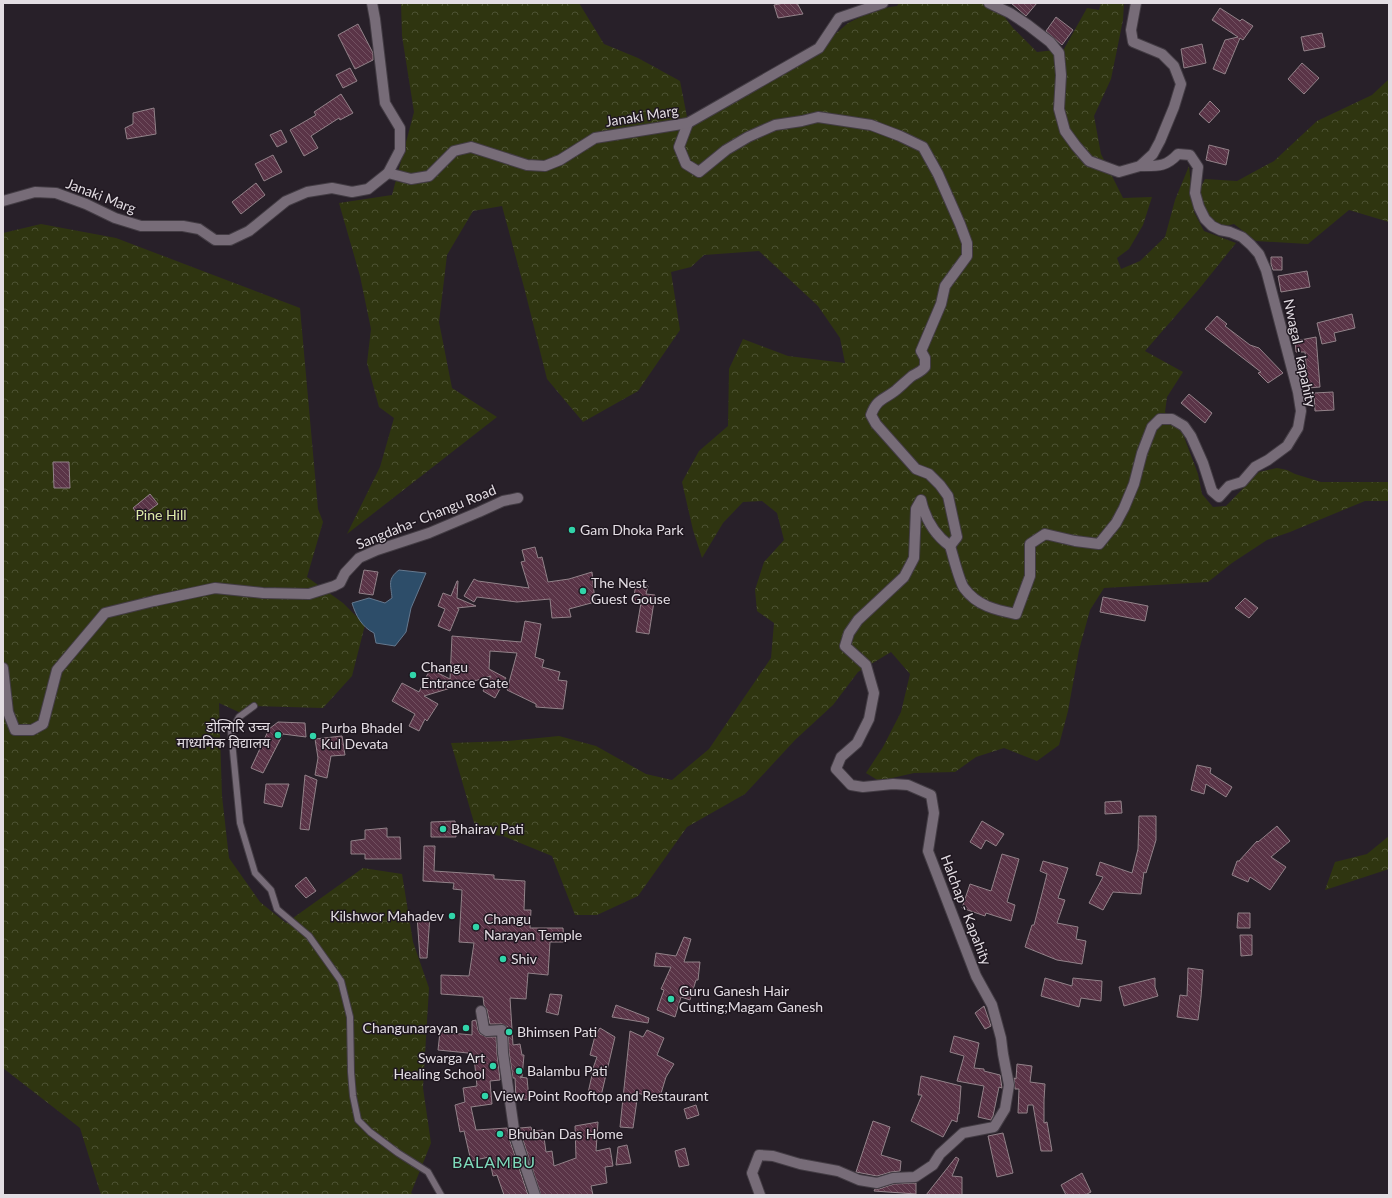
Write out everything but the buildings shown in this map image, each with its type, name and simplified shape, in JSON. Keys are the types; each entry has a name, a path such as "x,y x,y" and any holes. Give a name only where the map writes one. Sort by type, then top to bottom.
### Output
{"street":[{"path":"372,3 386,103 400,128 400,150 388,173"},
{"name":"Janaki Marg","path":"3,201 35,192 56,193 86,204 115,218 141,226 183,226 199,229 215,240 230,240 249,231 286,202 307,192 332,188 352,192 368,189 388,173 411,179 429,176 454,151 471,148 528,165 545,166 560,160 595,138 688,122 819,48 839,18 883,3"},
{"path":"989,3 1010,13 1028,25 1050,42 1059,53 1061,76 1059,109 1065,131 1090,161 1119,172 1140,166 1153,154 1174,107 1181,84 1174,66 1162,54 1134,42 1131,30 1136,3"},
{"path":"688,122 679,147 686,164 699,172 726,150 748,137 775,125 818,117 871,125 923,147 938,174 960,224 967,243 967,256 945,286 941,304 922,351 925,367 893,392 884,397 874,406 871,415 876,424 912,465 916,469 929,474 948,496 957,537 950,546"},
{"name":"Nwagal - kapahity","path":"950,546 964,587 979,602 994,609 1016,614 1030,576 1030,544 1045,534 1075,541 1099,544 1116,523 1124,508 1134,484 1142,453 1152,427 1160,419 1172,419 1184,426 1191,436 1203,463 1212,491 1219,497 1229,486 1242,482 1255,467 1268,460 1287,446 1298,428 1301,411 1298,392 1275,300 1266,270 1259,254 1242,237 1212,226 1206,218 1199,207 1195,193 1198,167 1190,155 1178,154 1171,162 1159,166 1140,166"},
{"name":"Sangdaha- Changu Road","path":"3,668 8,712 15,730 32,730 43,724 57,670 105,613 215,588 263,593 309,594 340,583 345,573 359,558 377,550 429,533 503,501 518,498"},
{"name":"Halchap - Kapahity","path":"760,1195 752,1173 759,1155 773,1156 800,1164 838,1170 859,1180 877,1182 893,1178 914,1177 933,1165 940,1154 963,1133 994,1127 1005,1109 1009,1085 1001,1038 992,1006 976,976 928,851 934,813 931,794 908,785 893,784 863,787 851,785 836,769 841,757 857,743 869,719 874,692 866,665 845,646 849,633 858,620 904,577 914,558 916,508 921,500 923,511 940,539 950,546"},
{"path":"481,1012 484,1029 487,1031 502,1030 503,1053 515,1136 535,1195"}],"lane":[{"path":"254,706 239,717 231,731 240,823 255,872 271,890 277,909 309,936 341,981 350,1017 353,1096 358,1120 370,1132 398,1153 428,1172 441,1195"}],"green space":[{"path":"401,3 579,3 604,44 638,58 680,81 688,122 819,48 848,23 877,9 897,6 899,3 994,3 1013,28 1037,52 1064,49 1087,8 1099,10 1101,3 1124,3 1123,20 1111,79 1094,116 1101,154 1123,198 1152,197 1143,225 1129,249 1117,258 1121,269 1140,261 1165,237 1175,200 1189,166 1194,212 1204,231 1236,243 1199,289 1145,351 1183,372 1167,397 1165,412 1183,434 1198,474 1202,494 1213,507 1226,506 1259,472 1277,468 1321,482 1389,482 1389,501 1365,501 1267,540 1232,563 1208,582 1104,588 1090,610 1079,650 1068,711 1059,745 1037,761 1004,748 976,757 955,772 914,773 879,781 866,773 883,747 901,712 910,674 891,652 858,672 833,705 795,740 745,794 687,827 638,896 597,915 575,915 552,856 503,836 477,833 451,743 507,741 559,736 596,746 646,774 672,780 709,749 771,658 774,623 757,611 755,590 764,562 784,540 777,513 762,501 743,502 723,523 702,558 693,530 682,482 699,451 728,426 729,369 743,339 788,356 845,363 840,338 818,306 759,251 704,255 691,267 671,272 680,330 638,391 583,422 547,379 502,206 473,211 447,255 439,322 452,388 497,417 347,534 380,467 394,418 379,407 367,363 371,329 360,276 339,203 392,195 414,112 402,36"},
{"path":"1389,79 1389,222 1349,210 1308,244 1256,241 1234,224 1226,226 1220,225 1208,214 1199,195 1199,191 1205,179 1237,181 1274,161 1317,121 1372,95"},
{"name":"Pine Hill","path":"41,224 116,238 300,308 318,509 323,522 307,577 343,603 365,625 352,676 323,708 254,706 241,713 219,703 222,796 229,858 260,902 286,923 363,868 402,874 413,942 429,988 423,1088 431,1143 411,1193 415,1195 101,1195 80,1128 3,1068 3,233"},
{"path":"1389,836 1389,869 1325,890 1335,862 1367,854"}],"water":[{"path":"399,570 426,573 411,608 406,632 395,646 376,643 374,633 366,628 360,621 352,603 369,598 385,603 392,598 391,579"}],"place":[{"name":"Gam Dhoka Park","path":"572,530"},
{"name":"The Nest Guest Gouse","path":"583,591"},
{"name":"Changu Entrance Gate","path":"413,675"},
{"name":"डोल्गिरि उच्च माध्यमिक विद्यालय","path":"278,735"},
{"name":"Purba Bhadel Kul Devata","path":"313,736"},
{"name":"Bhairav Pati","path":"443,829"},
{"name":"Kilshwor Mahadev","path":"452,916"},
{"name":"Changu Narayan Temple","path":"476,927"},
{"name":"Shiv","path":"503,959"},
{"name":"Guru Ganesh Hair Cutting;Magam Ganesh","path":"671,999"},
{"name":"Changunarayan","path":"466,1028"},
{"name":"Bhimsen Pati","path":"509,1032"},
{"name":"Swarga Art Healing School","path":"493,1066"},
{"name":"Balambu Pati","path":"519,1071"},
{"name":"View Point Rooftop and Restaurant","path":"485,1096"},
{"name":"Bhuban Das Home","path":"500,1134"}],"district":[{"name":"BALAMBU","path":"494,1162"}]}
